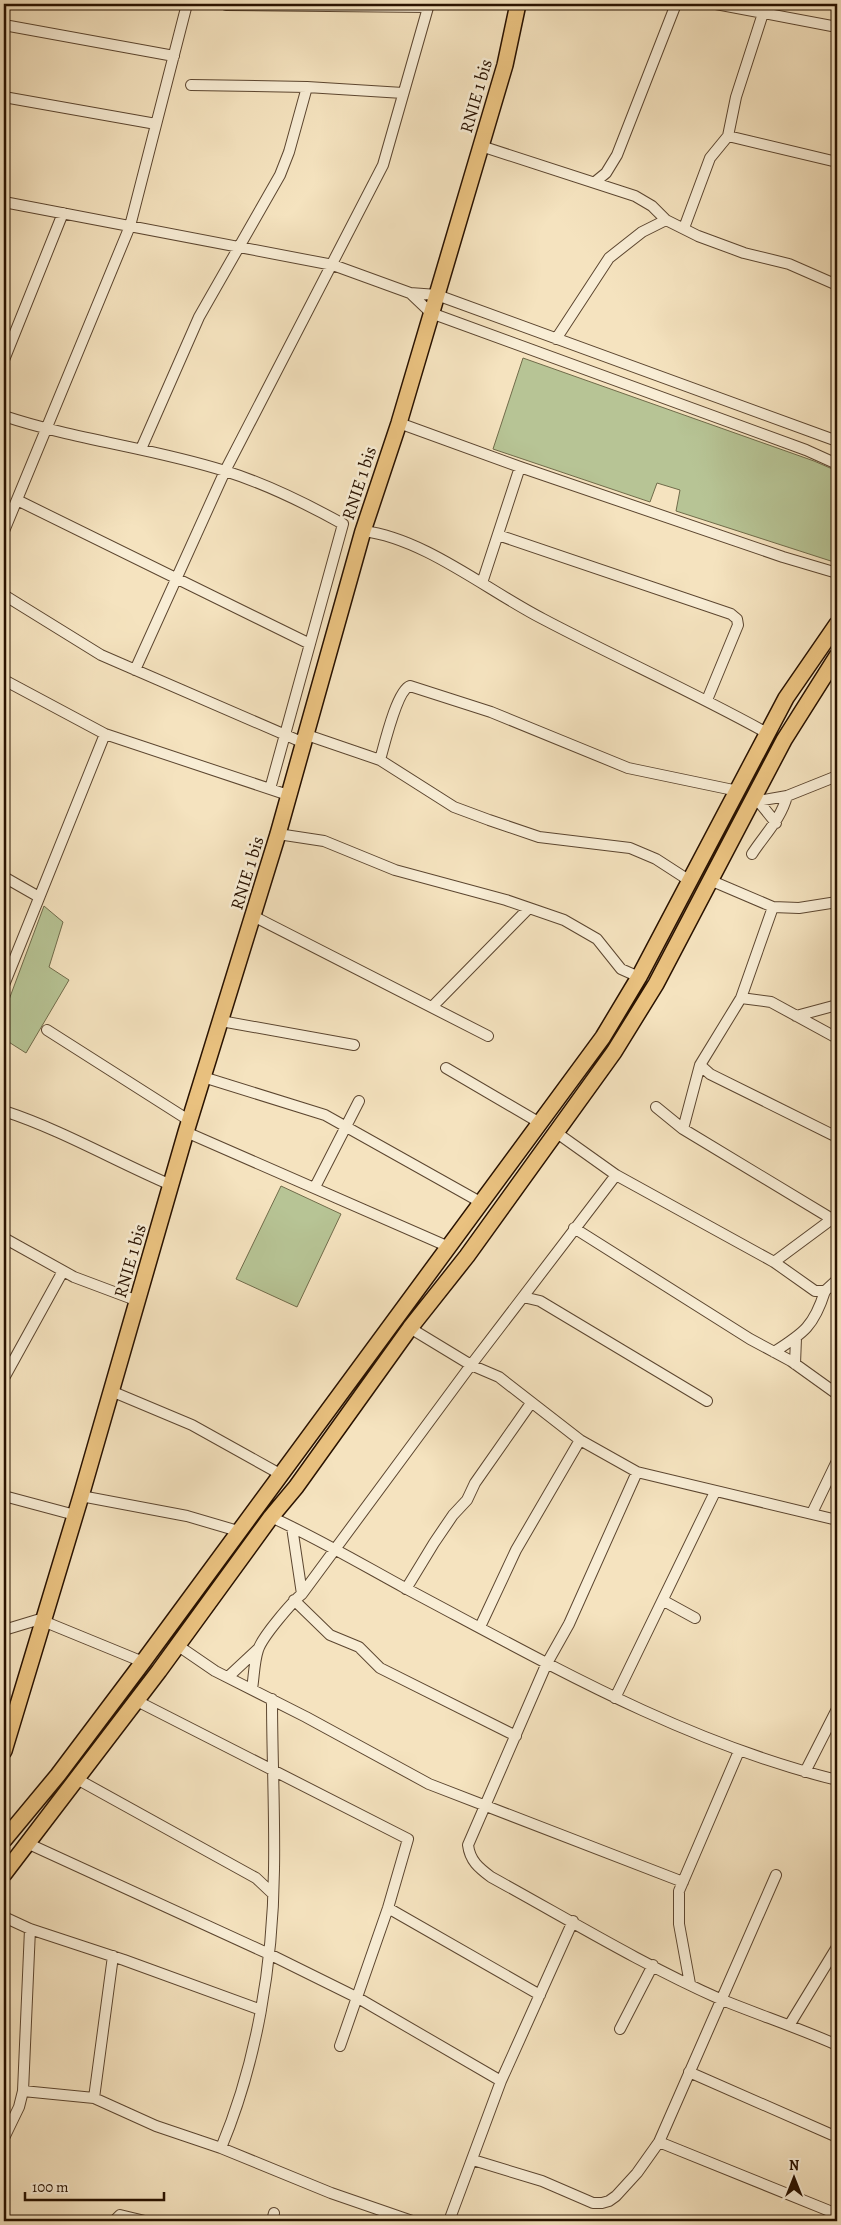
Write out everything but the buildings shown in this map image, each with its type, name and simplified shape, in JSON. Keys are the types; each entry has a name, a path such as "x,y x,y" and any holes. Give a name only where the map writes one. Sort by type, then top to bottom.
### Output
{"main road":[{"name":"RNIE 1 bis","path":"4,1751 81,1496 188,1127 278,834 363,531 399,423 505,65 518,4"},
{"path":"4,1840 58,1775 143,1662 603,1037 639,977 767,733 798,679 837,624"},
{"path":"4,1874 29,1844 255,1542 271,1517 296,1488 410,1328 467,1256 614,1052 712,881 755,802 784,740 837,656"}],"street":[{"path":"4,531 130,226 187,4"},
{"path":"595,182 606,173 617,155 676,4"},
{"path":"716,4 765,8 837,27"},
{"path":"135,670 225,471 383,165 428,5 226,5"},
{"path":"684,228 710,158 728,136 736,97 765,8"},
{"path":"4,25 174,56"},
{"path":"192,85 307,87 403,93"},
{"path":"141,449 199,317 280,175 289,152 307,87"},
{"path":"4,97 156,124"},
{"path":"728,136 837,162"},
{"path":"481,146 635,196 652,206 666,220 713,243 789,264 837,285"},
{"path":"4,202 333,265 410,293 437,295 837,442"},
{"path":"4,360 63,213"},
{"path":"556,339 609,258 642,232 666,220"},
{"path":"410,293 431,313 806,450 837,464"},
{"path":"4,416 46,430 141,449 225,471 288,494 343,524 270,789"},
{"path":"399,423 520,467 783,557 837,572"},
{"path":"806,450 812,432"},
{"path":"482,583 520,467"},
{"path":"16,500 310,644"},
{"path":"363,531 381,533 409,543 482,583 541,619 707,700 767,733"},
{"path":"498,535 731,614 737,619 738,625 707,700"},
{"path":"4,595 101,655 285,733 380,760 454,807 539,837 630,848 656,859 690,881"},
{"path":"4,680 105,734 288,795"},
{"path":"380,760 396,708 404,690 410,686 491,712 628,768 738,791"},
{"path":"4,984 105,734"},
{"path":"755,802 787,796 837,776"},
{"path":"752,854 784,810 787,796"},
{"path":"755,802 776,823"},
{"path":"278,834 324,841 395,870 529,908 564,920 597,939 621,969 639,977"},
{"path":"4,876 40,897"},
{"path":"712,881 773,907 799,908 837,902"},
{"path":"683,1129 700,1065 741,998 773,907"},
{"path":"432,1007 529,908"},
{"path":"253,916 488,1036"},
{"path":"741,998 771,1002 837,1038"},
{"path":"796,1016 837,1005"},
{"path":"221,1021 354,1045"},
{"path":"47,1030 188,1127 449,1247"},
{"path":"700,1065 710,1074 837,1137"},
{"path":"446,1068 540,1123"},
{"path":"697,1077 710,1074"},
{"path":"203,1077 325,1115 482,1203"},
{"path":"315,1187 359,1101"},
{"path":"656,1107 683,1129 835,1220 774,1262"},
{"path":"4,1111 66,1135 119,1163 171,1185"},
{"path":"557,1133 616,1175 774,1262 815,1292 825,1291"},
{"path":"228,1677 258,1649 574,1228 616,1175"},
{"path":"574,1228 795,1364 837,1394"},
{"path":"4,1238 63,1271 138,1301"},
{"path":"4,1378 63,1271"},
{"path":"774,1352 796,1338 813,1322 825,1291 837,1280"},
{"path":"532,1284 540,1301"},
{"path":"523,1297 540,1301 707,1401"},
{"path":"410,1328 471,1365 499,1377 580,1440 637,1472 837,1520"},
{"path":"795,1364 796,1338"},
{"path":"111,1391 192,1425 280,1474"},
{"path":"406,1588 434,1543 453,1515 467,1500 475,1483 531,1403"},
{"path":"480,1626 516,1550 580,1440"},
{"path":"812,1513 837,1461"},
{"path":"637,1472 569,1624 546,1665 468,1845 472,1860 491,1877 690,1984 721,1999 790,2024 837,2045"},
{"path":"615,1698 664,1602 715,1492"},
{"path":"4,1496 75,1515"},
{"path":"81,1496 187,1516 238,1531"},
{"path":"271,1517 480,1626 546,1665 615,1698 739,1751 837,1780"},
{"path":"292,1527 298,1597 330,1634 359,1647 380,1668 516,1736"},
{"path":"664,1602 695,1618"},
{"path":"4,1630 37,1620 43,1621 143,1662"},
{"path":"177,1645 228,1677 429,1784 683,1882"},
{"path":"252,1689 258,1649"},
{"path":"221,2148 244,2088 261,2010 269,1954 274,1870 271,1768 272,1699"},
{"path":"136,1700 408,1839 388,1908 340,2046"},
{"path":"805,1772 837,1709"},
{"path":"690,1984 678,1906 679,1891 739,1751"},
{"path":"77,1779 256,1878 273,1894"},
{"path":"29,1844 269,1954 358,1998 501,2081"},
{"path":"256,1878 274,1870"},
{"path":"473,2160 542,2181 593,2203 609,2201 621,2190 637,2173 659,2142 776,1875"},
{"path":"388,1908 540,1995"},
{"path":"4,1917 30,1929 113,1956 261,2010"},
{"path":"450,2221 501,2081 573,1921"},
{"path":"4,2137 19,2107 23,2091 30,1929"},
{"path":"790,2024 837,1947"},
{"path":"94,2098 113,1956"},
{"path":"620,2029 653,1965"},
{"path":"689,2072 837,2136"},
{"path":"23,2091 94,2098 156,2126 221,2148 331,2193 412,2221"},
{"path":"659,2142 837,2214"},
{"path":"114,2221 120,2215 145,2221"}],"green space":[{"path":"523,358 814,461 837,471 837,563 676,511 680,490 657,483 650,502 493,449"},
{"path":"44,906 63,922 49,967 69,980 26,1053 4,1039 4,1013"},
{"path":"281,1186 341,1214 297,1307 236,1279"}]}
